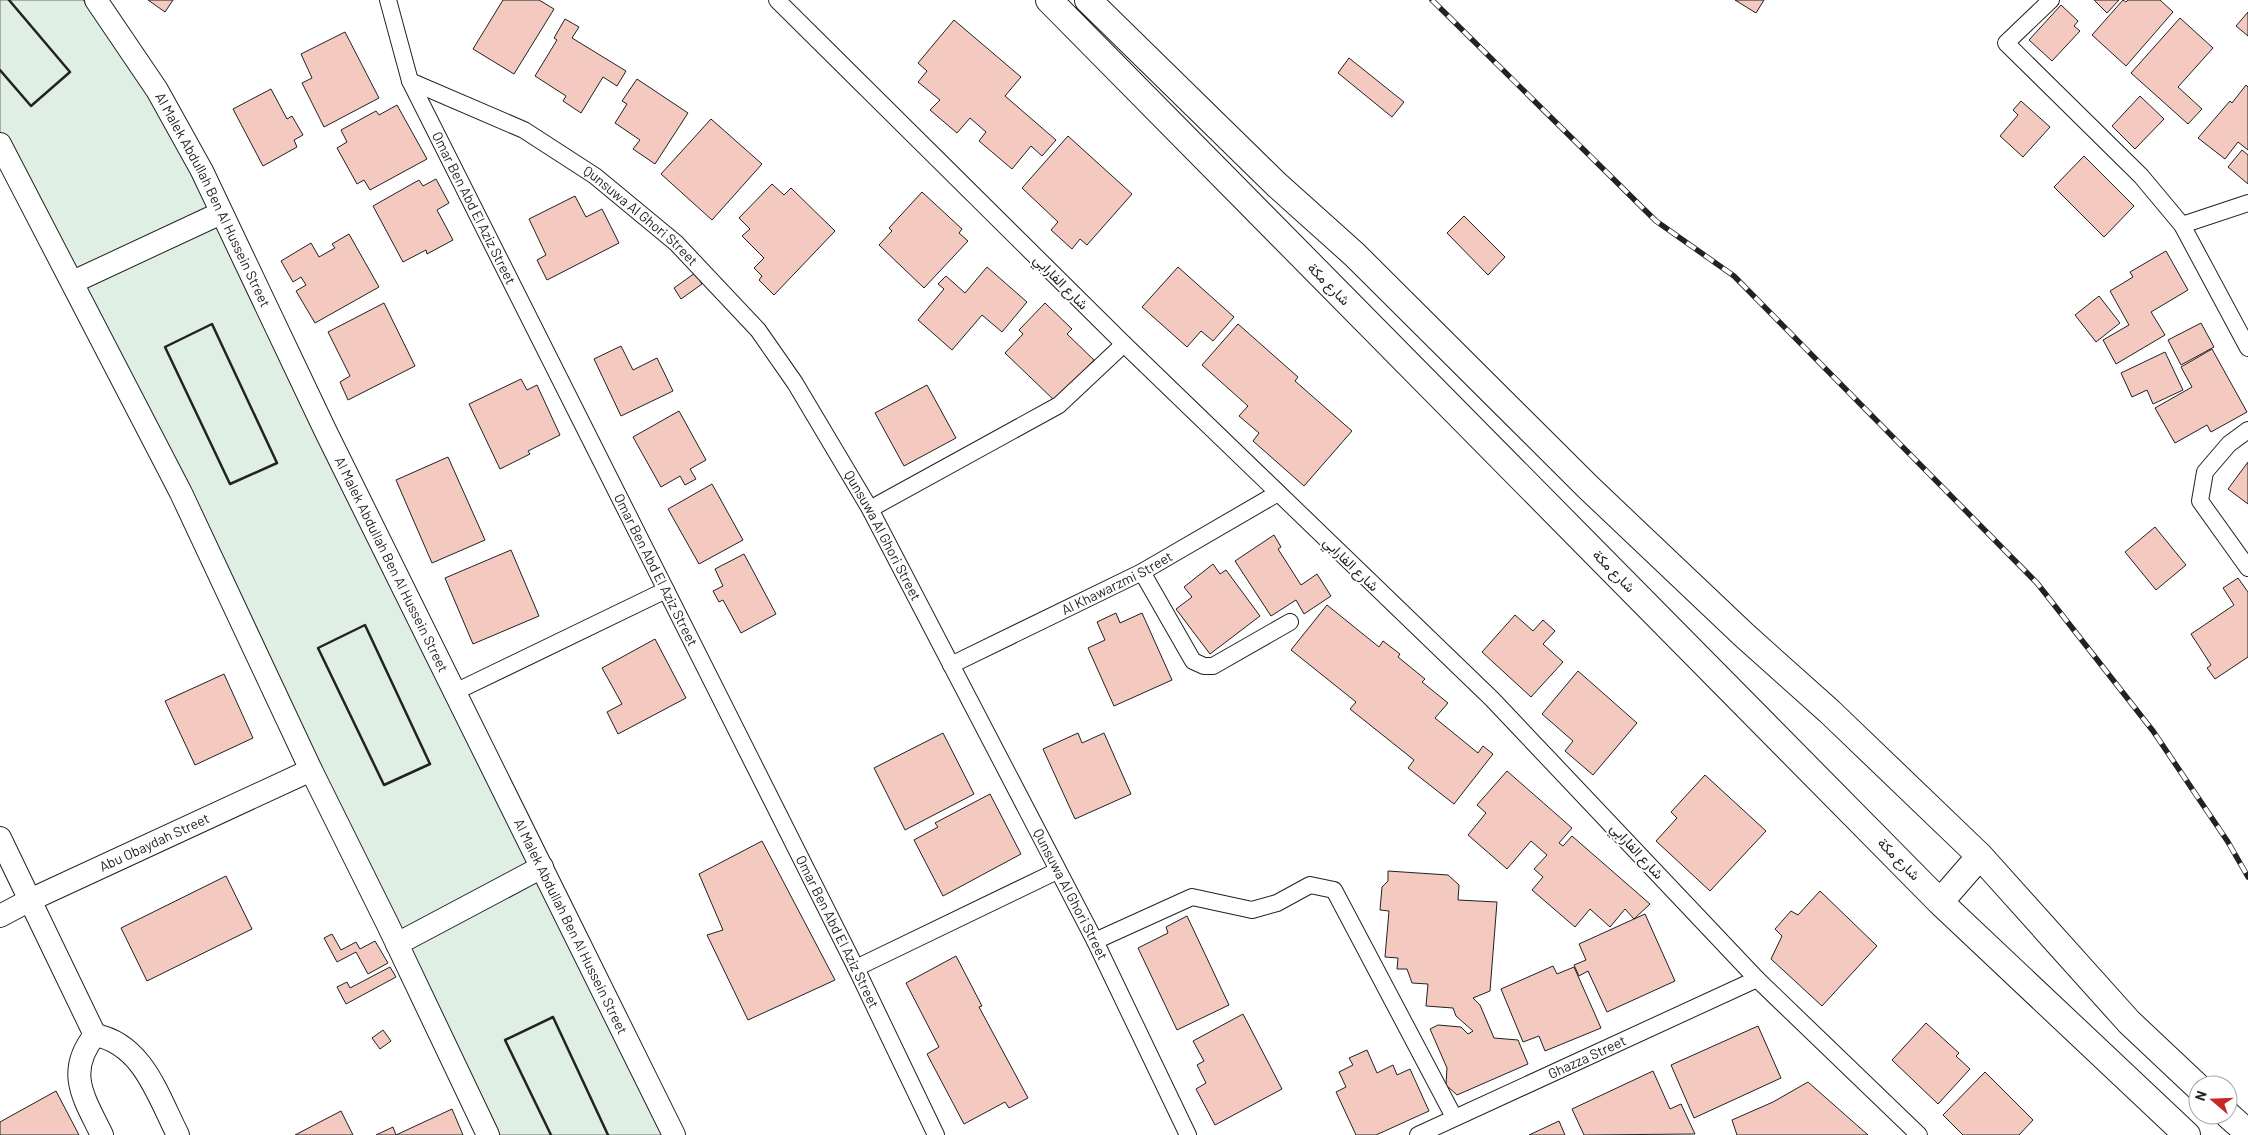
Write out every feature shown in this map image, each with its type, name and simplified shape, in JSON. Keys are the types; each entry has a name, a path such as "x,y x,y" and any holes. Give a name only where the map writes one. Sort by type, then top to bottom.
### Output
{"main road":[{"name":"Al Malek Abdullah Ben Al Hussein Street","path":"96,0 157,90 202,171 324,430 674,1135"},
{"name":"شارع مكة","path":"1049,0 1940,902 2187,1135"},
{"path":"1088,0 1277,185 1355,255 1589,488 1744,635 1830,712 1980,856 2129,1022 2188,1078"},
{"path":"0,144 181,492 311,770 488,1135"},
{"path":"73,282 221,213"},
{"name":"Abu Obaydah Street","path":"0,916 30,900 311,770"},
{"path":"0,838 94,1035 117,1042 135,1056 178,1135"},
{"path":"1940,902 1980,856"},
{"path":"397,944 542,867"},
{"path":"94,1035 81,1057 79,1082 82,1095 102,1135"},
{"path":"2238,1124 2248,1133"}],"street":[{"name":"Omar Ben Abd El Aziz Street","path":"388,0 410,81 856,968 936,1135"},
{"name":"شارع الفارابي","path":"777,0 1124,344 1492,699 1757,979 1919,1135"},
{"path":"2051,0 2006,43 2142,176 2182,225 2248,348"},
{"name":"Qunsuwa Al Ghori Street","path":"410,81 524,130 560,150 634,206 676,243 758,330 795,383 870,509 1095,941 1188,1135"},
{"path":"2182,225 2248,203"},
{"path":"870,509 1059,405 1124,344"},
{"path":"2248,430 2230,444 2205,472 2200,502 2248,568"},
{"name":"Al Khawarzmi Street","path":"951,664 1142,572 1278,493"},
{"path":"1142,572 1193,661 1204,666 1213,666 1290,622"},
{"path":"455,692 666,590"},
{"path":"856,968 1057,871"},
{"path":"1095,941 1192,897 1252,910 1277,903 1310,885 1334,890 1454,1117"},
{"name":"Ghazza Street","path":"1418,1135 1757,979"}],"green space":[{"path":"0,0 83,0 143,80 223,237 667,1135 500,1135 399,925 0,161"}],"building":[{"path":"148,0 173,0 165,12"},
{"path":"503,0 539,0 554,9 514,74 473,49"},
{"path":"1735,0 1764,0 1756,13"},
{"path":"2094,0 2119,0 2107,13"},
{"path":"2123,0 2126,2 2128,0 2160,0 2173,12 2126,66 2092,35"},
{"path":"2061,5 2078,21 2074,26 2080,31 2052,61 2029,40"},
{"path":"2248,12 2248,36 2236,26"},
{"path":"2180,18 2213,48 2178,87 2202,109 2188,124 2131,73"},
{"path":"565,19 579,27 572,38 626,71 617,86 603,77 581,113 563,101 566,96 535,76 557,40 554,38"},
{"path":"954,20 1021,77 1005,96 1056,140 1042,156 1031,146 1012,169 979,141 986,132 970,118 957,133 930,110 940,100 918,82 927,71 918,63"},
{"path":"345,32 379,98 324,127 302,83 312,78 301,54"},
{"path":"1349,58 1404,102 1392,117 1338,73"},
{"path":"637,79 688,113 655,164 633,149 640,140 615,123 627,104 622,101"},
{"path":"2246,85 2248,87 2248,150 2238,142 2225,159 2198,138 2230,101 2232,103"},
{"path":"271,89 287,119 292,116 303,135 294,140 297,147 263,166 233,109"},
{"path":"2140,96 2164,119 2135,149 2112,126"},
{"path":"2021,101 2050,127 2023,157 2000,136 2018,115 2013,110"},
{"path":"397,105 427,159 370,190 364,180 357,184 337,148 347,142 341,130 376,111 379,115"},
{"path":"711,119 762,164 712,220 661,174"},
{"path":"1068,136 1132,194 1087,245 1080,239 1072,249 1051,230 1058,222 1022,188"},
{"path":"2242,150 2248,155 2248,184 2228,167"},
{"path":"2084,156 2134,206 2104,237 2054,187"},
{"path":"436,179 449,203 437,210 453,240 427,254 426,250 403,262 373,206 419,180 423,186"},
{"path":"772,184 784,195 791,188 835,231 774,295 759,280 762,276 754,268 764,258 742,236 750,229 739,218"},
{"path":"922,192 962,229 959,233 968,241 924,288 879,245 892,231 889,228"},
{"path":"575,196 586,217 602,209 619,243 547,280 537,260 546,255 529,219"},
{"path":"1464,216 1505,257 1488,275 1447,233"},
{"path":"349,234 379,287 315,323 296,291 306,285 301,277 293,282 281,261 311,243 319,257 335,248 332,244"},
{"path":"2166,251 2188,290 2151,312 2165,335 2116,364 2103,340 2129,325 2110,291 2133,277 2130,272"},
{"path":"987,267 1027,302 1002,332 982,315 952,350 918,320 944,289 938,284 946,276 965,293"},
{"path":"1178,267 1234,317 1213,341 1201,331 1187,347 1142,307"},
{"path":"695,273 702,284 681,299 674,288"},
{"path":"2099,296 2120,323 2096,342 2075,315"},
{"path":"384,303 415,366 348,400 340,382 350,376 328,332"},
{"path":"1045,303 1072,329 1067,334 1094,360 1055,401 1005,353 1023,334 1019,330"},
{"path":"2201,323 2214,347 2181,365 2168,340"},
{"path":"1238,324 1298,377 1295,381 1352,431 1304,486 1253,441 1259,433 1239,416 1248,406 1202,365"},
{"path":"621,346 633,370 657,358 673,391 621,416 594,359"},
{"path":"2212,349 2247,412 2211,432 2207,425 2175,443 2155,408 2192,387 2181,367"},
{"path":"2165,352 2183,390 2153,404 2147,390 2132,397 2121,373"},
{"path":"521,379 527,390 537,385 560,435 528,451 530,454 500,469 469,404"},
{"path":"927,385 956,438 904,466 875,413"},
{"path":"679,411 706,460 690,469 696,479 685,485 680,476 661,487 633,437"},
{"path":"448,457 485,540 432,563 396,480"},
{"path":"2248,462 2248,504 2228,489"},
{"path":"712,484 743,540 699,564 668,509"},
{"path":"2155,527 2186,565 2156,590 2125,552"},
{"path":"1274,535 1281,547 1278,549 1301,585 1317,574 1331,596 1304,614 1296,600 1271,616 1235,561"},
{"path":"511,550 539,616 473,644 445,578"},
{"path":"744,554 776,614 741,633 723,600 719,602 713,591 723,586 715,569"},
{"path":"1213,564 1220,574 1226,570 1260,616 1210,654 1176,609 1192,597 1184,587"},
{"path":"2238,578 2248,592 2248,657 2215,679 2207,668 2211,665 2191,634 2234,605 2223,588"},
{"path":"1327,605 1379,647 1383,641 1400,654 1398,657 1425,679 1422,682 1448,703 1435,718 1478,753 1483,746 1493,754 1454,804 1408,768 1414,760 1350,709 1356,702 1291,650"},
{"path":"1116,613 1120,623 1142,613 1172,680 1114,706 1088,648 1105,640 1097,622"},
{"path":"1515,615 1533,631 1543,620 1555,631 1543,644 1563,662 1531,697 1482,652"},
{"path":"655,639 686,698 618,734 607,712 622,704 602,668"},
{"path":"1578,671 1637,723 1593,775 1565,751 1573,741 1542,714"},
{"path":"224,674 253,738 195,765 165,701"},
{"path":"943,733 974,794 905,830 874,768"},
{"path":"1078,733 1082,743 1104,733 1131,794 1075,819 1043,749"},
{"path":"1507,771 1572,828 1559,843 1563,846 1572,836 1650,904 1634,919 1625,909 1610,927 1590,909 1575,927 1532,890 1543,877 1534,869 1547,855 1531,841 1507,869 1468,835 1486,813 1477,805"},
{"path":"1705,775 1766,831 1710,891 1656,841 1677,818 1671,812"},
{"path":"990,794 1021,854 943,896 914,840 938,827 935,823"},
{"path":"762,841 835,980 748,1020 707,935 723,930 699,874"},
{"path":"1388,871 1448,875 1459,885 1458,900 1497,902 1490,991 1473,998 1480,1005 1494,1038 1518,1040 1528,1064 1457,1095 1446,1085 1447,1068 1430,1029 1438,1025 1461,1027 1468,1034 1473,1031 1456,1016 1453,1008 1426,1006 1428,984 1412,983 1407,969 1397,969 1398,958 1385,957 1389,911 1380,910 1382,887 1388,881"},
{"path":"226,876 252,929 147,981 121,928"},
{"path":"1820,891 1877,946 1822,1006 1771,959 1782,936 1775,929 1791,911 1798,915"},
{"path":"1645,914 1675,981 1607,1012 1588,971 1579,976 1574,965 1586,960 1579,944"},
{"path":"1187,916 1229,1005 1177,1030 1138,948 1168,933 1166,927"},
{"path":"332,934 341,950 356,942 360,949 375,941 388,963 368,974 356,952 337,962 324,938"},
{"path":"956,956 982,1006 979,1007 1028,1098 1009,1108 1005,1102 964,1124 927,1054 939,1047 906,983"},
{"path":"1553,966 1557,974 1574,967 1601,1028 1545,1051 1539,1036 1523,1042 1501,989"},
{"path":"390,967 396,977 346,1004 337,987 347,982 350,988"},
{"path":"1243,1014 1282,1089 1215,1125 1196,1089 1206,1083 1197,1065 1204,1061 1193,1041"},
{"path":"1926,1023 1959,1053 1956,1056 1970,1069 1938,1104 1892,1060"},
{"path":"1758,1026 1781,1078 1694,1118 1671,1065"},
{"path":"383,1030 391,1041 380,1049 372,1038"},
{"path":"1367,1050 1377,1073 1393,1065 1397,1075 1410,1069 1429,1111 1376,1135 1356,1135 1336,1092 1346,1087 1339,1072 1353,1065 1349,1058"},
{"path":"1653,1071 1670,1109 1681,1104 1695,1134 1584,1135 1572,1109"},
{"path":"1985,1072 2033,1120 2019,1135 1963,1135 1943,1115"},
{"path":"1808,1082 1868,1135 1737,1135 1732,1120 1773,1102"},
{"path":"56,1091 79,1135 0,1135 0,1122"},
{"path":"452,1109 463,1135 396,1135"},
{"path":"341,1111 353,1135 295,1135"},
{"path":"1559,1121 1565,1135 1529,1135"},
{"path":"393,1127 396,1135 376,1135"}],"railway":[{"path":"1432,0 1656,221 1734,276 2037,583 2153,731 2228,842 2248,877"}],"wall":[{"path":"0,70 31,106 70,72 9,0"},
{"path":"212,324 277,463 230,484 165,347 212,324"},
{"path":"365,625 430,764 384,785 318,648 365,625"},
{"path":"551,1135 505,1040 553,1017 608,1135"}]}
